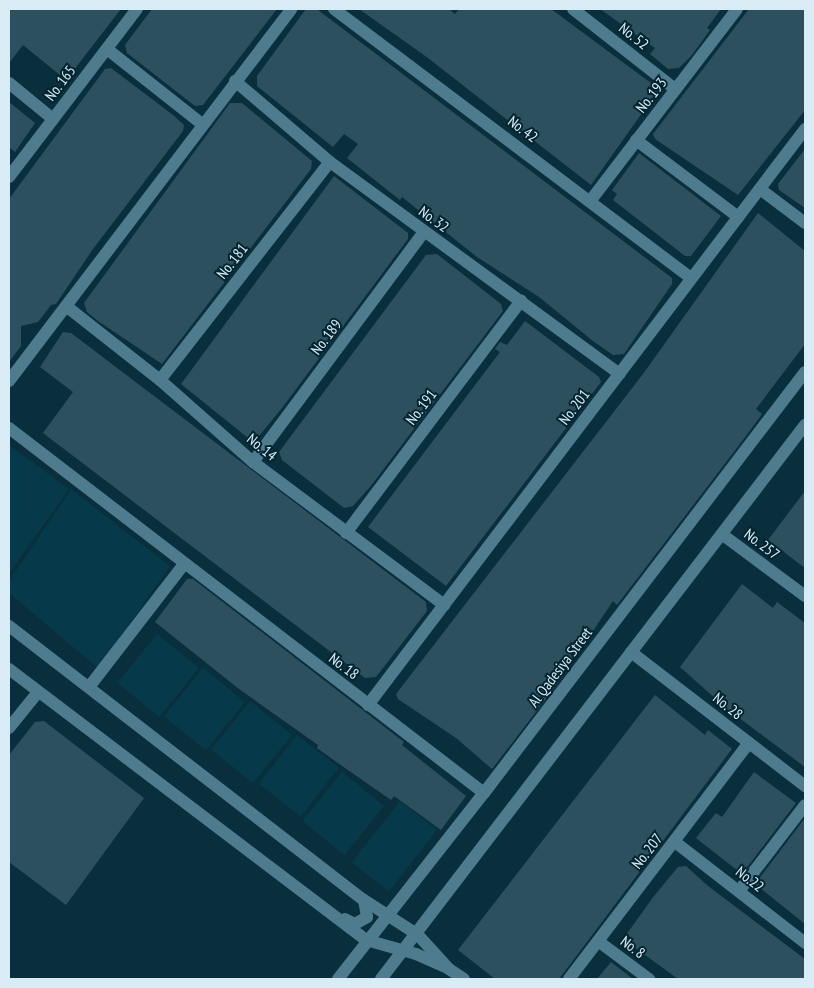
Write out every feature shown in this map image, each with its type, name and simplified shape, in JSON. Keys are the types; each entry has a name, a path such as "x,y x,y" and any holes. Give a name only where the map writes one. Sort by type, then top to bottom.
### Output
{"street":[{"name":"No. 165","path":"9,177 137,9"},
{"path":"9,381 291,9"},
{"name":"No. 42","path":"334,9 590,200 691,278"},
{"name":"No. 52","path":"573,9 675,90"},
{"name":"No. 193","path":"590,200 737,9"},
{"path":"107,49 202,124"},
{"name":"No. 32","path":"235,81 330,162 620,374"},
{"path":"9,84 53,119"},
{"name":"No. 201","path":"368,705 805,129"},
{"path":"636,140 738,217"},
{"name":"No. 181","path":"160,380 330,162"},
{"path":"760,189 805,223"},
{"name":"No. 189","path":"253,462 424,232"},
{"name":"No. 191","path":"346,533 521,300"},
{"name":"No. 14","path":"66,306 160,380 253,462 444,606"},
{"name":"Al Qadesiya Street","path":"338,979 366,940 484,793 805,372"},
{"path":"381,979 418,935 805,425"},
{"name":"No. 18","path":"9,428 484,793"},
{"name":"No. 257","path":"723,535 805,596"},
{"path":"89,687 184,564"},
{"path":"9,626 364,900 418,935 450,969 464,979"},
{"name":"No. 28","path":"632,652 805,786"},
{"path":"9,671 366,940 404,950 450,969"},
{"path":"9,728 38,692"},
{"name":"No. 207","path":"569,979 749,743"},
{"path":"739,892 805,805"},
{"name":"No.22","path":"675,842 805,942"},
{"path":"322,908 360,924 368,912 364,900"},
{"name":"No. 8","path":"598,941 649,979"}],"shaded area":[{"path":"9,445 69,489 9,574"},
{"path":"71,489 170,566 98,668 9,593 9,581"},
{"path":"157,634 199,668 159,717 117,683"},
{"path":"203,668 245,702 206,750 164,716"},
{"path":"250,701 292,735 253,783 211,749"},
{"path":"297,735 339,768 301,816 259,784"},
{"path":"342,772 384,806 344,855 302,821"},
{"path":"400,801 437,830 389,891 352,862"}],"building":[{"path":"9,9 121,9 66,80 23,45 9,63"},
{"path":"152,9 277,9 203,105 195,106 127,53 125,45"},
{"path":"306,9 318,10 672,278 672,284 624,354 613,355 539,297 477,257 402,197 400,200 347,158 358,144 344,134 333,147 257,86 257,76"},
{"path":"359,9 449,9 455,14 459,9 551,9 659,89 591,185 428,58"},
{"path":"600,9 721,9 707,28 710,30 692,55 679,68 668,69 650,54 655,48"},
{"path":"749,9 805,9 805,110 738,195 655,139 653,134"},
{"path":"111,68 173,115 184,125 183,131 93,249 56,304 51,305 38,322 21,326 21,346 9,362 9,199 105,69"},
{"path":"9,102 35,123 15,152 9,147"},
{"path":"230,103 242,103 312,161 311,169 162,364 98,321 87,312 84,303"},
{"path":"805,149 805,208 779,190 778,184"},
{"path":"639,153 721,216 691,256 685,256 613,200 617,194 612,190"},
{"path":"334,176 408,233 408,239 282,408 259,436 248,438 181,384"},
{"path":"758,213 805,251 805,344 756,409 762,414 746,436 617,605 613,601 591,634 578,647 580,649 552,691 492,769 456,738 398,699 396,694 643,374"},
{"path":"437,254 501,304 503,311 370,487 353,506 344,508 282,460 279,452 426,255"},
{"path":"525,321 599,377 601,382 446,586 368,527 500,352 495,349 500,342 507,345"},
{"path":"63,332 71,333 426,602 427,611 376,677 365,678 43,433 73,392 40,367"},
{"path":"805,491 805,568 768,540"},
{"path":"187,579 193,579 404,742 402,745 466,796 441,830 394,796 391,800 317,748 318,745 239,689 155,622"},
{"path":"742,584 773,608 777,602 805,623 805,767 726,708 680,667"},
{"path":"655,695 705,735 708,730 732,749 559,979 495,979 458,950"},
{"path":"44,721 144,798 66,905 9,862 9,755 35,722"},
{"path":"754,772 796,803 742,874 696,838 716,813 722,817"},
{"path":"805,818 805,924 755,884"},
{"path":"686,866 708,886 805,959 805,979 678,979 626,941 626,935 654,896 678,867"},
{"path":"611,962 633,979 597,979"}]}
